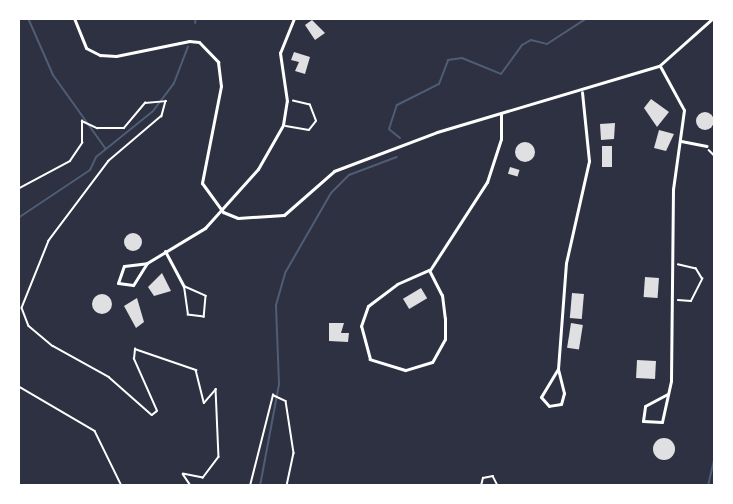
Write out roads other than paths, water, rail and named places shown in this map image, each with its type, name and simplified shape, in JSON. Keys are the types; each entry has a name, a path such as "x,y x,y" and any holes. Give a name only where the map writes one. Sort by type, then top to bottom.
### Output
{"street":[{"path":"74,18 86,48 100,55 116,56 189,41 199,42 218,62 221,86 201,167 202,183 223,212 237,218 284,215 334,171 501,114 659,66 713,18"},
{"path":"147,263 124,266 118,283 133,285 147,263 223,212 258,169 283,125 286,101 280,52 294,18"},
{"path":"659,66 684,110 673,189 675,299 668,394 663,422 643,421 645,406 668,394"},
{"path":"558,369 541,397 549,406 561,404 564,393 558,369 566,263 589,161 582,91"},
{"path":"429,270 442,295 445,318 445,339 432,362 405,370 369,359 361,326 368,306 397,284 429,270 487,182 501,139 501,114"},
{"path":"681,141 707,146"},
{"path":"165,251 184,286"}],"waterway":[{"path":"28,18 53,75 105,148"},
{"path":"195,23 196,18"},
{"path":"400,138 389,129 397,105 439,84 448,60 462,58 501,74 522,45 531,40 547,44 587,18"},
{"path":"18,218 90,170 96,157 153,111 174,83 188,47"},
{"path":"260,486 279,384 276,305 285,273 331,193 349,175 397,157"},
{"path":"708,486 715,456"}]}
